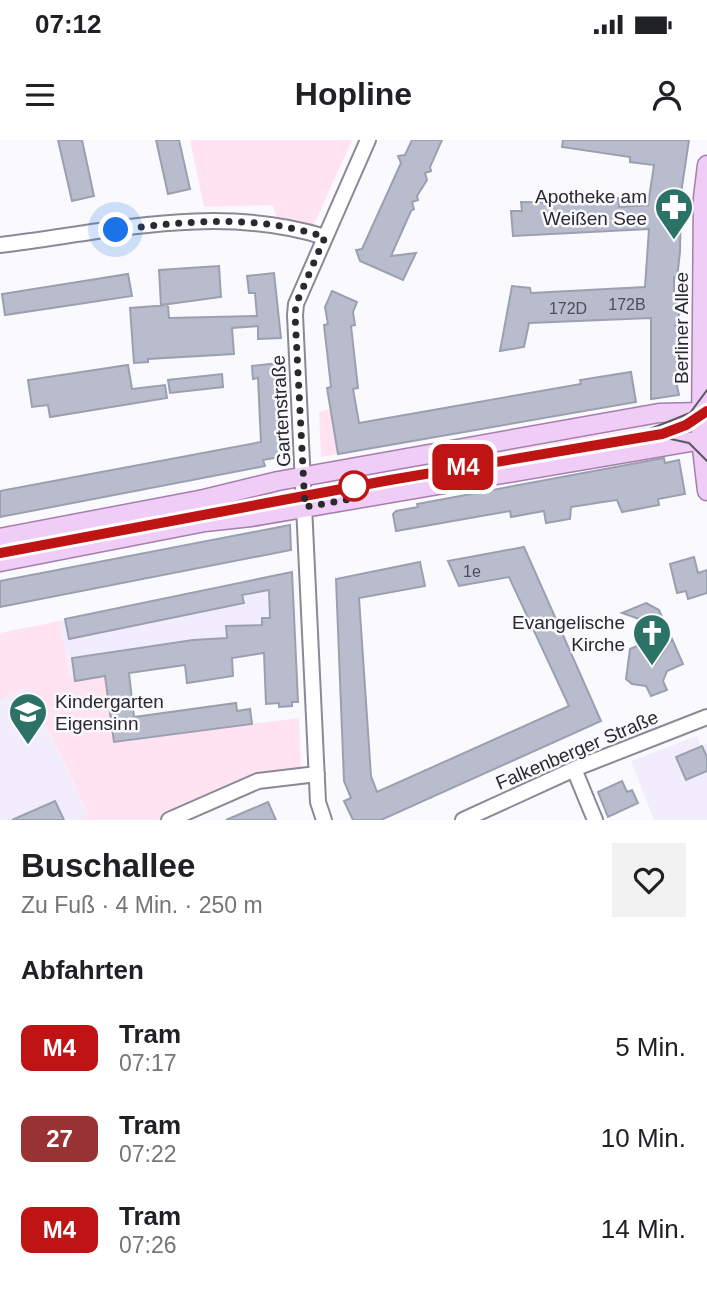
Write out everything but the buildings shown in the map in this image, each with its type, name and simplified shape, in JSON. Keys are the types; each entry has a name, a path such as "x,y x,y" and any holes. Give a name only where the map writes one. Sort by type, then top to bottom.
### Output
{"main road":[{"name":"Berliner Allee","path":"707,165 703,198 704,441 707,491"},
{"path":"0,538 204,499 304,476 659,413 704,416"},
{"path":"0,562 205,522 664,444 704,441"}],"street":[{"name":"Gartenstraße","path":"324,820 318,802 295,315 296,304 368,140"},
{"path":"0,245 214,220 251,221 325,237"},
{"name":"Falkenberger Straße","path":"463,820 574,769 707,717"},
{"path":"574,769 594,820"},
{"path":"169,820 258,781 317,774"}],"shaded area":[{"path":"190,140 352,140 314,225 277,218 273,205 204,207"},
{"path":"331,409 338,454 321,457 319,412"},
{"path":"665,421 668,434 632,443 624,431"},
{"path":"624,431 626,436 630,436 632,443 506,468 505,462 499,464 497,452"},
{"path":"497,452 499,464 314,496 313,483"},
{"path":"273,486 274,509 0,557 0,542"},
{"path":"292,572 296,648 71,681 60,621"},
{"path":"60,621 70,677 74,677 76,681 105,676 114,742 299,718 301,770 240,782 159,820 78,820 88,814 29,688 0,700 0,633"},
{"name":"Kindergarten Eigensinn","path":"29,688 88,815 78,820 0,820 0,700"},
{"path":"697,736 701,746 707,744 707,820 654,820 631,761"}],"tram line":[{"path":"645,431 690,413 707,390"},
{"path":"686,425 707,411"},
{"name":"M4","path":"0,553 390,480 639,439 675,430 707,411"},
{"path":"0,553 390,479 657,436 689,443 707,461"}],"place":[{"name":"Apotheke am Weißen See","path":"674,241"},
{"name":"Evangelische Kirche","path":"652,667"},
{"name":"Kindergarten Eigensinn","path":"28,746"}],"route":[{"path":"116,230 214,220 251,221 325,237 296,304 295,315 305,507 351,499 354,486"}]}
